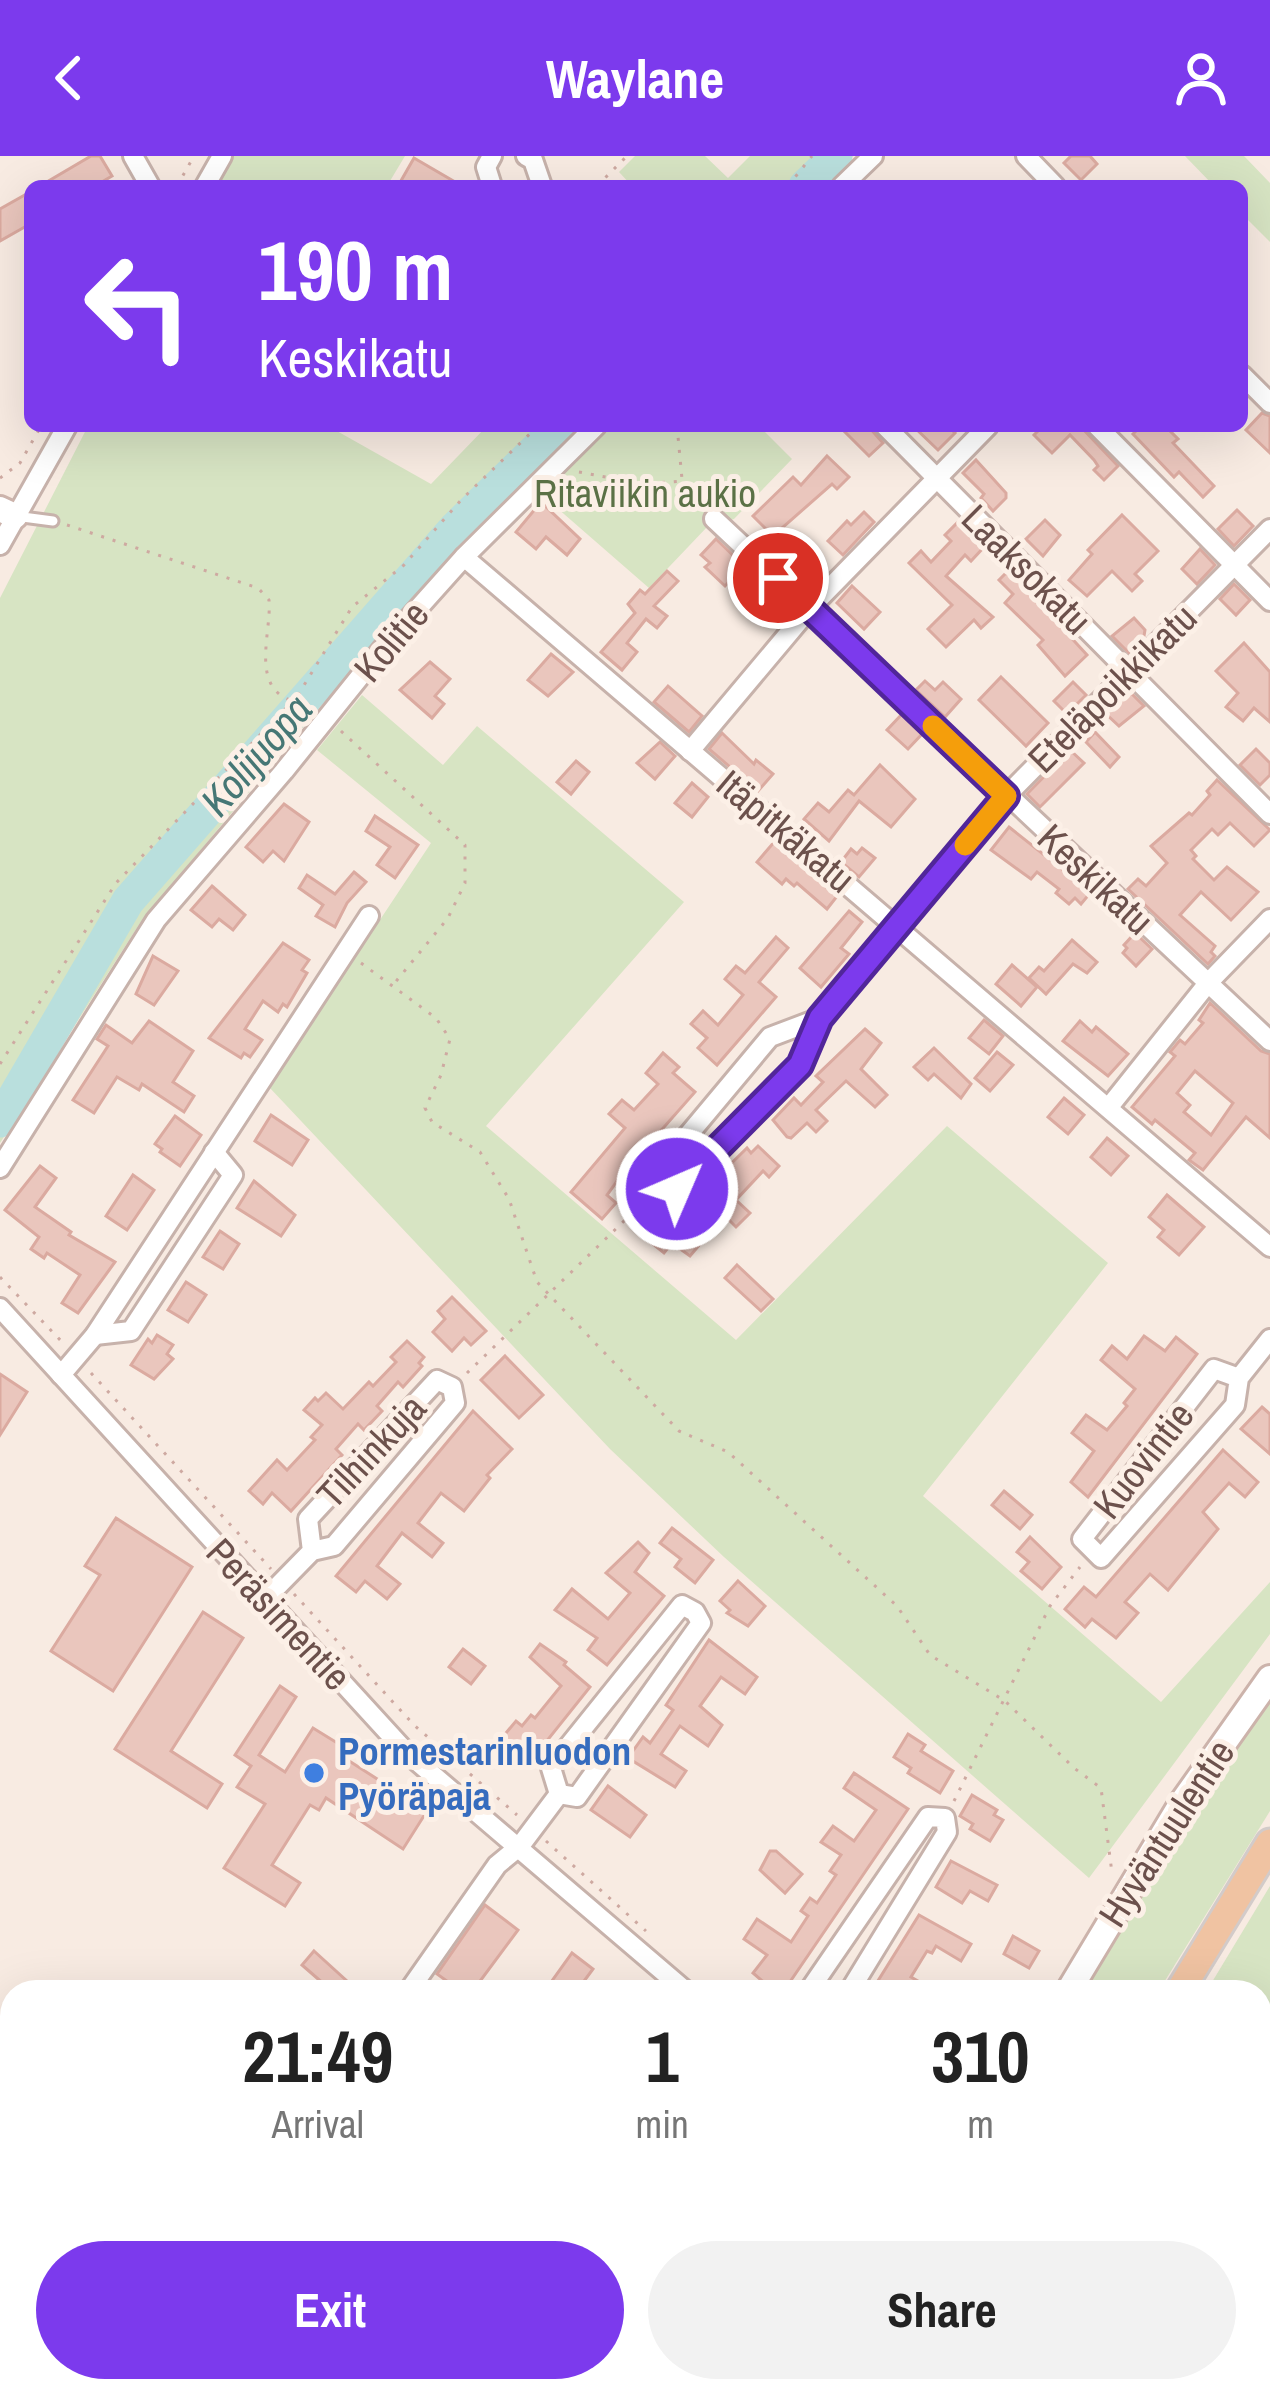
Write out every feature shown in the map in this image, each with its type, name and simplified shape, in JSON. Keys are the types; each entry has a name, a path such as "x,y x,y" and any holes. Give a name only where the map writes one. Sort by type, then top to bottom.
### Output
{"main road":[{"path":"1186,1980 1270,1843"}],"street":[{"path":"855,180 873,156"},
{"path":"1026,156 1049,180"},
{"path":"1248,381 1270,404"},
{"path":"0,545 7,513 63,432"},
{"name":"Kolitie","path":"0,1168 156,920 464,556 590,432"},
{"name":"Laaksokatu","path":"891,432 1270,814"},
{"path":"690,751 810,608 982,432"},
{"path":"1102,432 1270,601"},
{"name":"Keskikatu","path":"714,519 1270,1041"},
{"name":"Eteläpoikkikatu","path":"820,1018 770,1037 658,1171 677,1189 800,1065 820,1018 1006,796 1270,529"},
{"name":"Itäpitkäkatu","path":"464,556 1270,1247"},
{"path":"61,1376 95,1335 369,916"},
{"path":"1109,1107 1208,983 1270,919"},
{"path":"95,1335 130,1331 233,1175 214,1152"},
{"name":"Peräsimentie","path":"0,1308 406,1752 687,1980"},
{"name":"Kuovintie","path":"1239,1378 1214,1369 1082,1539 1101,1558 1235,1406 1239,1378 1270,1339"},
{"name":"Tilhinkuja","path":"265,1599 312,1551 334,1546 454,1403 452,1387 437,1380 308,1519 312,1551"},
{"path":"682,1605 694,1612 701,1623 577,1797 559,1794 551,1768 682,1605"},
{"name":"Hyväntuulentie","path":"1075,1980 1183,1801 1270,1678"},
{"path":"416,1980 496,1864 520,1846 559,1794"},
{"path":"816,1980 928,1817 945,1818 947,1832 856,1980"}],"lane":[{"path":"7,513 53,521"}],"path":[{"path":"603,180 627,156"},
{"path":"793,180 812,156"},
{"path":"0,478 20,463 38,432"},
{"path":"0,1064 116,883 295,699 352,607 404,565 461,500 532,432"},
{"path":"678,432 682,481 714,519"},
{"path":"554,467 643,484 682,481"},
{"path":"53,521 258,588 269,600 264,653 272,685 282,698 295,699"},
{"path":"327,718 464,845 465,883 448,918 393,985"},
{"path":"345,952 436,1018 450,1040 441,1075 425,1108 432,1122 480,1151 508,1199 537,1282 679,1431 728,1452 897,1606 930,1655 1005,1701 1101,1789 1113,1881"},
{"path":"452,1387 667,1179"},
{"path":"0,1276 414,1725 646,1931"},
{"path":"945,1818 1050,1606 1093,1550"}],"green space":[{"path":"231,156 405,156 391,180 217,180"},
{"path":"635,156 705,156 728,178 750,156 853,156 829,180 626,180 619,172"},
{"path":"1185,156 1244,156 1270,183 1270,242 1248,220 1248,180 1208,180"},
{"path":"85,432 339,432 431,484 481,432 573,432 382,632 140,923 0,1143 0,598"},
{"name":"Ritaviikin aukio","path":"603,432 765,432 792,459 734,519 708,526 649,588 541,494"},
{"path":"362,695 443,765 477,726 684,902 486,1126 736,1340 947,1126 1108,1263 923,1496 1161,1702 1270,1582 1270,1634 1089,1878 724,1557 610,1449 269,1087 431,843 317,750"},
{"path":"1270,1700 1270,1811 1165,1980 1090,1980 1162,1857"},
{"path":"1270,1886 1270,1980 1213,1980"}],"building":[{"path":"91,156 100,156 112,176 105,180 50,180"},
{"path":"1071,156 1090,156 1097,164 1081,180 1064,163"},
{"path":"414,158 452,180 401,180"},
{"path":"24,195 24,227 0,241 0,209"},
{"path":"1262,413 1270,416 1270,453 1248,432"},
{"path":"845,432 873,432 883,443 869,456"},
{"path":"919,432 954,432 938,450"},
{"path":"1086,432 1118,466 1104,480 1094,470 1098,466 1094,460 1070,435 1052,453 1034,435"},
{"path":"1171,432 1178,439 1173,443 1214,486 1203,497 1179,472 1174,477 1133,434"},
{"path":"827,456 849,477 837,489 832,484 773,536 753,516 793,477 801,485"},
{"path":"976,460 1006,493 993,511 963,473"},
{"path":"541,502 580,539 567,555 546,537 536,549 516,532"},
{"path":"1237,510 1253,526 1234,546 1218,529"},
{"path":"864,512 874,522 843,555 828,541 847,521 851,525"},
{"path":"1122,515 1158,551 1135,574 1142,581 1132,591 1112,571 1087,596 1069,580 1092,554 1088,550"},
{"path":"960,520 985,546 971,561 965,555 946,576 993,617 981,628 974,620 946,647 928,629 952,605 909,563 921,551 931,562 951,541 945,535"},
{"path":"1045,520 1060,535 1043,556 1026,539"},
{"path":"716,539 744,566 725,586 705,567 710,563 701,555"},
{"path":"1200,549 1215,565 1197,584 1182,569"},
{"path":"801,554 823,575 809,590 787,569"},
{"path":"1009,570 1087,655 1065,676 1038,645 1043,640 1005,603 1013,594 999,580"},
{"path":"667,571 678,581 654,606 667,616 657,628 646,619 627,643 637,652 622,670 601,652 635,613 628,604"},
{"path":"1234,584 1250,600 1236,615 1220,599"},
{"path":"852,586 880,612 864,629 837,603"},
{"path":"773,593 791,610 778,625 760,607"},
{"path":"1134,618 1145,630 1129,653 1112,636"},
{"path":"1244,643 1270,672 1270,722 1254,708 1243,721 1226,707 1238,693 1216,671"},
{"path":"551,654 573,672 548,696 528,680"},
{"path":"430,662 450,679 435,696 444,704 432,718 400,690"},
{"path":"1001,677 1048,723 1026,746 979,700"},
{"path":"925,681 935,690 943,682 961,699 945,717 916,690"},
{"path":"1073,682 1086,695 1067,714 1054,701"},
{"path":"668,686 702,716 689,732 654,702"},
{"path":"1129,691 1144,706 1119,726 1106,714"},
{"path":"902,714 923,733 908,749 887,730"},
{"path":"1095,732 1119,757 1110,767 1086,742"},
{"path":"722,733 754,764 756,760 773,774 758,791 709,749"},
{"path":"660,742 675,756 655,779 637,763"},
{"path":"1256,749 1270,763 1270,775 1260,785 1240,765"},
{"path":"1070,750 1084,763 1040,807 1027,794"},
{"path":"576,761 589,772 571,794 557,782"},
{"path":"880,765 915,799 891,827 859,801 829,841 804,819 818,803 829,812 848,790 854,795"},
{"path":"1217,780 1270,830 1254,846 1230,823 1218,835 1212,829 1191,850 1193,859 1214,880 1227,867 1258,892 1231,920 1201,892 1180,915 1215,946 1211,952 1215,956 1208,964 1128,889 1138,879 1146,886 1167,863 1151,846 1192,815"},
{"path":"692,783 708,797 692,817 675,803"},
{"path":"284,804 309,822 284,861 273,851 263,862 246,847"},
{"path":"375,816 418,845 395,878 377,865 390,847 366,831"},
{"path":"1009,827 1091,892 1081,904 1075,898 1069,904 1037,872 1031,879 991,850"},
{"path":"775,841 838,895 827,909 797,883 794,886 786,879 782,884 757,862"},
{"path":"862,848 875,858 859,877 841,862 851,849 857,854"},
{"path":"354,872 366,882 347,903 335,927 316,916 323,905 299,888 307,875 335,894"},
{"path":"212,886 245,915 233,930 219,919 212,927 191,910"},
{"path":"849,911 862,922 841,948 849,954 821,987 800,968"},
{"path":"1135,933 1152,949 1136,966 1123,953"},
{"path":"776,937 788,948 759,982 776,997 717,1065 698,1048 707,1038 691,1024 703,1011 718,1025 743,995 725,979 736,966 745,973"},
{"path":"1072,940 1097,962 1087,973 1073,964 1046,994 1029,978 1039,967 1044,971"},
{"path":"283,943 309,960 302,970 307,973 287,1007 283,1004 278,1012 263,1001 245,1029 262,1040 250,1057 244,1053 241,1058 209,1038"},
{"path":"153,956 178,971 154,1005 136,994"},
{"path":"1012,965 1037,987 1021,1006 996,984"},
{"path":"1210,1003 1270,1054 1270,1138 1246,1117 1203,1170 1189,1160 1195,1153 1132,1107 1175,1056 1170,1052 1180,1040 1185,1044 1203,1023 1199,1020","holes":["1195,1071 1233,1103 1211,1135 1184,1112 1190,1105 1177,1093"]},
{"path":"984,1020 1003,1036 989,1054 969,1038"},
{"path":"149,1021 193,1051 173,1082 194,1096 184,1112 142,1084 139,1090 117,1077 94,1113 73,1100 108,1046 97,1039 106,1025 132,1043"},
{"path":"1080,1021 1092,1032 1096,1027 1128,1054 1108,1076 1063,1041"},
{"path":"865,1029 881,1043 861,1069 887,1095 875,1107 846,1081 816,1110 827,1121 816,1132 807,1123 787,1137 773,1120 794,1098 801,1105 823,1082 816,1076"},
{"path":"934,1048 971,1084 961,1098 934,1074 928,1080 914,1067"},
{"path":"997,1052 1013,1065 990,1091 975,1078"},
{"path":"663,1053 679,1067 673,1073 695,1092 620,1177 607,1195 616,1203 602,1219 571,1192 625,1128 609,1114 622,1100 634,1110 658,1084 646,1073"},
{"path":"1064,1098 1084,1115 1068,1134 1048,1117"},
{"path":"271,1115 308,1140 292,1165 255,1141"},
{"path":"175,1116 201,1135 180,1166 155,1144"},
{"path":"1107,1138 1128,1156 1111,1175 1091,1157"},
{"path":"758,1146 779,1166 769,1177 763,1171 736,1200 750,1213 736,1227 714,1205 702,1218 689,1205 747,1148 751,1153"},
{"path":"40,1166 56,1178 35,1207 69,1235 115,1262 78,1313 62,1303 80,1275 47,1253 44,1258 31,1249 39,1237 5,1210"},
{"path":"133,1175 154,1190 127,1230 106,1216"},
{"path":"254,1181 295,1215 281,1236 237,1208"},
{"path":"1167,1195 1204,1227 1179,1255 1158,1237 1164,1230 1149,1217"},
{"path":"651,1209 701,1243 690,1256 672,1243 664,1253 634,1229"},
{"path":"220,1231 239,1244 223,1269 203,1257"},
{"path":"737,1265 773,1299 761,1311 725,1278"},
{"path":"186,1282 206,1295 188,1322 168,1310"},
{"path":"452,1297 486,1331 471,1345 464,1338 452,1351 433,1332 445,1319 438,1311"},
{"path":"157,1335 173,1345 167,1354 173,1359 154,1379 131,1365 148,1339 152,1343"},
{"path":"1144,1336 1165,1351 1176,1337 1197,1354 1088,1497 1071,1482 1094,1451 1072,1433 1086,1415 1107,1430 1127,1406 1124,1403 1135,1389 1101,1360 1112,1346 1127,1359"},
{"path":"407,1341 424,1357 422,1366 403,1387 398,1382 377,1406 382,1411 364,1430 358,1424 336,1449 342,1455 291,1511 272,1493 263,1504 249,1491 277,1460 287,1470 315,1440 311,1437 322,1425 304,1410 315,1398 318,1401 326,1393 343,1409 396,1362 391,1357"},
{"path":"505,1356 543,1395 519,1418 481,1380"},
{"path":"0,1374 27,1392 0,1435"},
{"path":"1262,1407 1270,1414 1270,1454 1241,1429"},
{"path":"473,1411 512,1449 487,1475 490,1478 464,1511 441,1493 418,1523 443,1543 432,1557 402,1533 377,1566 400,1584 387,1599 365,1581 356,1592 336,1576"},
{"path":"1223,1450 1258,1482 1245,1497 1229,1483 1203,1512 1218,1529 1168,1590 1150,1574 1125,1602 1138,1613 1116,1638 1092,1619 1085,1627 1065,1609 1084,1587 1096,1597"},
{"path":"1004,1491 1032,1515 1020,1529 992,1505"},
{"path":"116,1518 192,1567 113,1691 51,1651 100,1575 85,1566"},
{"path":"672,1528 713,1560 695,1583 675,1567 681,1559 660,1543"},
{"path":"1030,1537 1061,1567 1042,1589 1021,1571 1029,1562 1017,1552"},
{"path":"638,1542 649,1553 635,1572 664,1596 607,1665 588,1650 597,1638 555,1610 572,1589 608,1619 630,1593 606,1573"},
{"path":"738,1581 765,1606 748,1626 727,1613 730,1610 720,1601"},
{"path":"203,1612 243,1638 171,1751 222,1784 207,1808 115,1749"},
{"path":"709,1640 757,1677 745,1694 721,1677 700,1706 722,1725 708,1746 680,1726 661,1754 686,1771 675,1787 628,1758 643,1737 650,1743 673,1710 666,1705"},
{"path":"540,1644 590,1687 526,1767 504,1749 508,1744 501,1739 516,1721 522,1726 531,1715 535,1718 561,1686 530,1657"},
{"path":"463,1649 485,1666 471,1684 449,1667"},
{"path":"280,1686 296,1697 259,1755 285,1772 313,1728 347,1749 343,1757 427,1811 403,1849 326,1798 319,1810 310,1805 272,1865 300,1883 285,1906 224,1868 265,1804 237,1787 251,1766 235,1755"},
{"path":"908,1734 925,1745 921,1751 953,1771 940,1793 908,1773 911,1768 894,1757"},
{"path":"854,1773 908,1809 791,1980 761,1980 753,1973 767,1955 744,1939 757,1919 791,1942 808,1916 801,1911 810,1898 817,1903 836,1875 830,1871 841,1855 821,1842 833,1826 854,1841 876,1810 844,1788"},
{"path":"608,1786 646,1815 630,1837 591,1810"},
{"path":"972,1795 997,1810 994,1815 1003,1820 990,1841 960,1816"},
{"path":"770,1851 802,1874 785,1893 760,1870"},
{"path":"951,1861 997,1885 988,1901 970,1891 962,1903 936,1887"},
{"path":"485,1905 518,1930 481,1980 445,1980 437,1974"},
{"path":"919,1915 971,1944 961,1961 936,1946 932,1953 927,1951 911,1977 916,1980 878,1980"},
{"path":"1013,1936 1039,1951 1029,1968 1004,1954"},
{"path":"314,1951 346,1980 319,1980 302,1965"},
{"path":"572,1953 593,1969 585,1980 553,1980"}],"waterway":[{"name":"Kolijuopa","path":"811,180 836,156"},
{"name":"Kolijuopa","path":"0,1121 128,901 456,527 554,432"}],"slow traffic":[{"path":"933,726 1006,796 965,845"}],"place":[{"name":"Pormestarinluodon Pyöräpaja","path":"314,1773"}],"route":[{"path":"677,1189 800,1065 820,1018 1006,796 778,578"}]}
